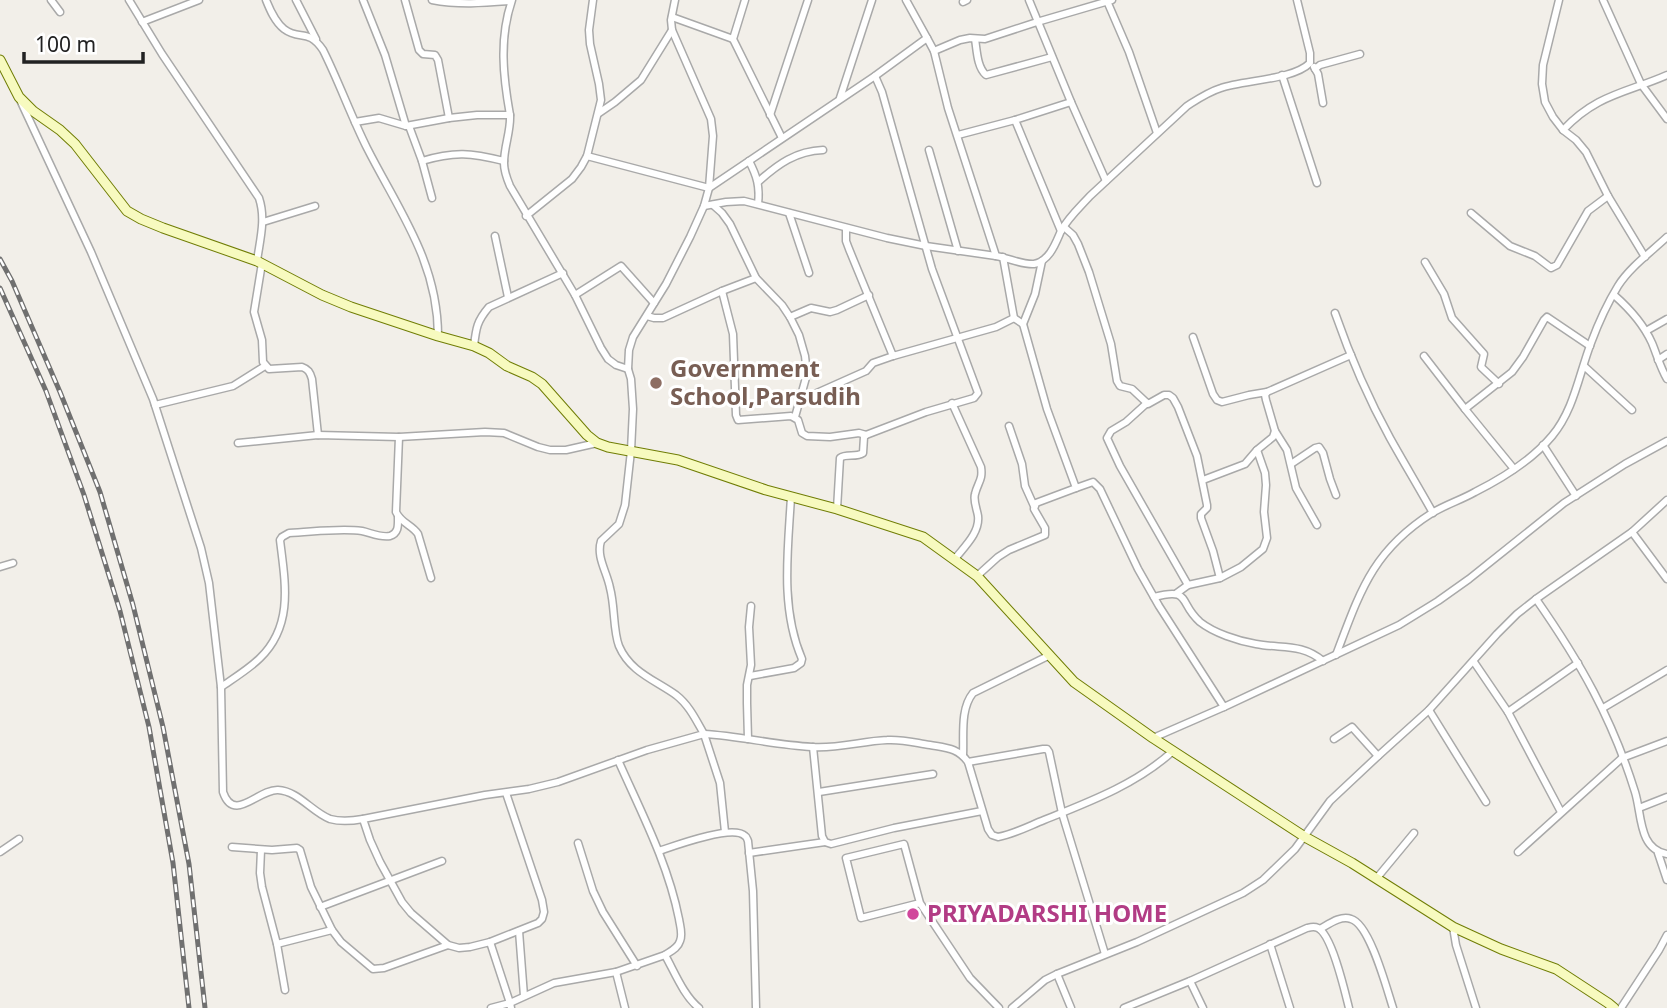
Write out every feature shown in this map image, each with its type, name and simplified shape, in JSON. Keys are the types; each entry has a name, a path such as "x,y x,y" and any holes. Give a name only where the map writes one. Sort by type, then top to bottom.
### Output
{"main road":[{"path":"0,60 19,97 75,144 127,211 163,228 259,262 332,299 489,353 507,366 542,384 597,443 678,460 923,537 977,576 1074,682 1153,738 1452,928 1556,969 1614,1008"}],"street":[{"path":"51,0 60,12"},
{"path":"129,0 259,198 263,222 254,312 262,340 263,362 272,369 302,367 310,372 317,435"},
{"path":"142,22 199,0"},
{"path":"265,0 285,30 309,36 317,41"},
{"path":"296,0 425,261 438,315 438,336"},
{"path":"363,0 422,161 432,198"},
{"path":"405,0 419,50 423,54 435,55 438,60 449,118"},
{"path":"432,0 449,4 511,1 504,32 503,58 510,115 505,173 526,216 563,273 608,359 628,369"},
{"path":"526,216 572,179 587,156 601,100 590,44 593,0"},
{"path":"675,0 672,30 711,120 713,136 709,188 704,206 666,284 633,337 629,350 628,369 633,409 631,451 622,518 601,541 600,556 614,604 617,637 625,657 639,672 684,702 704,734 719,783 725,832"},
{"path":"745,0 733,39 782,138"},
{"path":"770,115 808,0"},
{"path":"839,100 872,0"},
{"path":"906,0 934,51 948,108 999,256 1014,318 1023,324"},
{"path":"1029,0 1106,181"},
{"path":"1297,0 1312,66 1320,81 1323,103"},
{"path":"1559,0 1543,65 1545,102 1563,130 1586,152 1608,196 1645,257"},
{"path":"1603,0 1641,84 1667,119"},
{"path":"934,51 960,40 985,39 1108,1 1157,133"},
{"path":"672,17 733,39"},
{"path":"599,113 642,79 672,30"},
{"path":"587,156 709,188 927,38"},
{"path":"975,39 979,65 986,75 1052,57"},
{"path":"704,206 744,201 926,246 1035,264 1042,261 1055,246 1075,212 1157,133 1202,96 1230,86 1360,54"},
{"path":"1282,75 1317,183"},
{"path":"1563,130 1583,111 1598,102 1667,75"},
{"path":"795,417 802,433 807,436 830,437 859,433 866,435 952,403 974,398 978,393 932,269 882,92 875,76"},
{"path":"19,97 96,263 155,405 204,560 221,687 223,792 230,805 239,806 269,791 278,790 294,796 329,818 339,821 363,819 558,782 618,760 704,734 813,747 903,740 954,749 963,755 968,762 988,829 992,835 998,837 1110,792 1138,777 1173,751"},
{"path":"958,135 1071,102"},
{"path":"355,122 379,118 408,126 449,118 510,115"},
{"path":"1015,120 1063,229 1073,235 1079,244 1111,344 1117,382 1119,386 1132,389 1147,404"},
{"path":"758,182 798,154 823,150"},
{"path":"929,150 958,251"},
{"path":"422,161 459,153 504,161"},
{"path":"749,161 758,182 758,204"},
{"path":"1471,213 1510,246 1535,257 1551,268 1556,265 1588,211 1608,196"},
{"path":"713,205 730,224 756,278 778,300 799,335 807,374 795,417"},
{"path":"263,222 315,206"},
{"path":"789,213 809,273"},
{"path":"846,228 846,241 893,356"},
{"path":"495,236 508,297"},
{"path":"1336,655 1357,599 1386,551 1433,513 1477,492 1514,469 1536,453 1553,435 1564,419 1590,346 1614,295 1624,279 1666,238"},
{"path":"1042,261 1035,294 1023,324 1047,409 1076,488"},
{"path":"1425,262 1444,294 1452,318 1483,351 1485,358 1481,367 1499,384"},
{"path":"575,295 621,266 654,303"},
{"path":"474,346 476,327 489,307 563,273"},
{"path":"646,316 663,318 756,278"},
{"path":"722,291 733,334 737,418 741,421 795,417"},
{"path":"790,317 811,308 830,312 869,295"},
{"path":"1614,295 1639,319 1667,379"},
{"path":"1335,313 1359,377 1433,513"},
{"path":"1465,409 1512,372 1547,317 1590,346"},
{"path":"800,400 866,371 873,363 996,327 1014,318"},
{"path":"1646,331 1667,319"},
{"path":"1193,337 1213,394 1222,402 1267,392 1351,355"},
{"path":"1658,360 1667,354"},
{"path":"1424,356 1514,469"},
{"path":"155,405 233,386 265,366"},
{"path":"1584,366 1632,410"},
{"path":"1267,392 1265,400 1275,431 1292,464 1296,488 1317,525"},
{"path":"1188,585 1120,466 1107,438 1111,431 1147,404 1164,395 1173,398 1197,456 1208,505 1200,514 1220,578"},
{"path":"952,403 982,474 974,497 979,523 954,560"},
{"path":"977,576 1009,550 1045,535 1045,528 1025,486 1023,464 1009,426"},
{"path":"1203,480 1245,464 1273,437 1275,431"},
{"path":"238,443 317,435 399,438 485,432 504,433 550,450 566,450 597,443"},
{"path":"838,509 840,458 861,455 864,452 866,435"},
{"path":"221,687 260,658 274,642 282,622 285,603 286,584 280,540 282,537 289,533 342,531 362,531 383,536 395,533 398,527 396,512 399,438"},
{"path":"1153,738 1399,625 1469,579 1576,496 1667,441"},
{"path":"1543,445 1576,496"},
{"path":"1292,464 1319,447 1336,495"},
{"path":"1154,597 1177,593 1188,585 1220,578 1241,568 1263,549 1267,538 1264,512 1266,485 1257,450"},
{"path":"1034,506 1039,501 1093,482 1097,484 1138,569 1224,707"},
{"path":"750,676 794,667 801,663 802,659 791,629 789,607 791,497"},
{"path":"1012,1008 1045,980 1244,893 1264,880 1295,849 1330,801 1429,710 1517,614 1632,532 1667,500"},
{"path":"398,517 418,534 431,578"},
{"path":"1632,532 1667,579"},
{"path":"0,566 13,564"},
{"path":"1177,593 1199,621 1210,628 1254,644 1305,650 1323,661"},
{"path":"1536,599 1578,663 1603,708 1635,792 1642,828 1652,848 1658,853 1667,880"},
{"path":"748,739 751,606"},
{"path":"963,755 965,710 973,693 1049,655"},
{"path":"1474,662 1508,712 1561,812"},
{"path":"1508,712 1578,663"},
{"path":"1603,708 1667,670"},
{"path":"1429,710 1486,802"},
{"path":"1334,739 1352,727 1378,756"},
{"path":"1518,852 1622,758 1667,741"},
{"path":"813,747 825,842"},
{"path":"968,762 1047,749 1051,755 1062,813 1105,954"},
{"path":"491,1008 510,1006 524,996 554,983 637,966 665,956 680,942 673,894 659,851 618,760"},
{"path":"819,792 933,774"},
{"path":"363,819 370,841 402,902 411,913 448,945 470,947 538,923 544,912 506,793"},
{"path":"1639,808 1667,797"},
{"path":"749,853 825,842 831,844 926,821 982,811"},
{"path":"659,851 725,832 745,835 748,841 753,891 756,1008"},
{"path":"1376,879 1414,833"},
{"path":"0,852 19,839"},
{"path":"578,843 593,891 603,912 637,966"},
{"path":"920,903 861,918 846,858 905,844 920,903 970,978 999,1008"},
{"path":"232,847 300,850 311,887 332,930 341,942 373,969 378,970 448,945"},
{"path":"261,850 262,887 277,944 285,990"},
{"path":"1658,853 1667,854"},
{"path":"320,908 442,861"},
{"path":"1320,929 1341,918 1351,918 1359,923 1383,975 1393,1008"},
{"path":"1124,1008 1314,927 1326,936 1333,952 1349,1008"},
{"path":"1452,928 1476,1008"},
{"path":"277,944 332,930"},
{"path":"519,931 524,996"},
{"path":"1621,1008 1667,935"},
{"path":"490,942 510,1006"},
{"path":"1269,944 1290,1008"},
{"path":"665,956 685,991 699,1008"},
{"path":"616,972 625,1008"},
{"path":"1057,974 1071,1008"},
{"path":"1191,981 1203,1008"}],"railway":[{"path":"0,259 60,392 100,492 133,605 163,727 189,864 205,1008"},
{"path":"0,288 46,391 84,495 120,611 149,727 173,863 189,1008"}],"place":[{"name":"Government School,Parsudih","path":"656,383"},
{"name":"PRIYADARSHI HOME","path":"913,914"}]}
